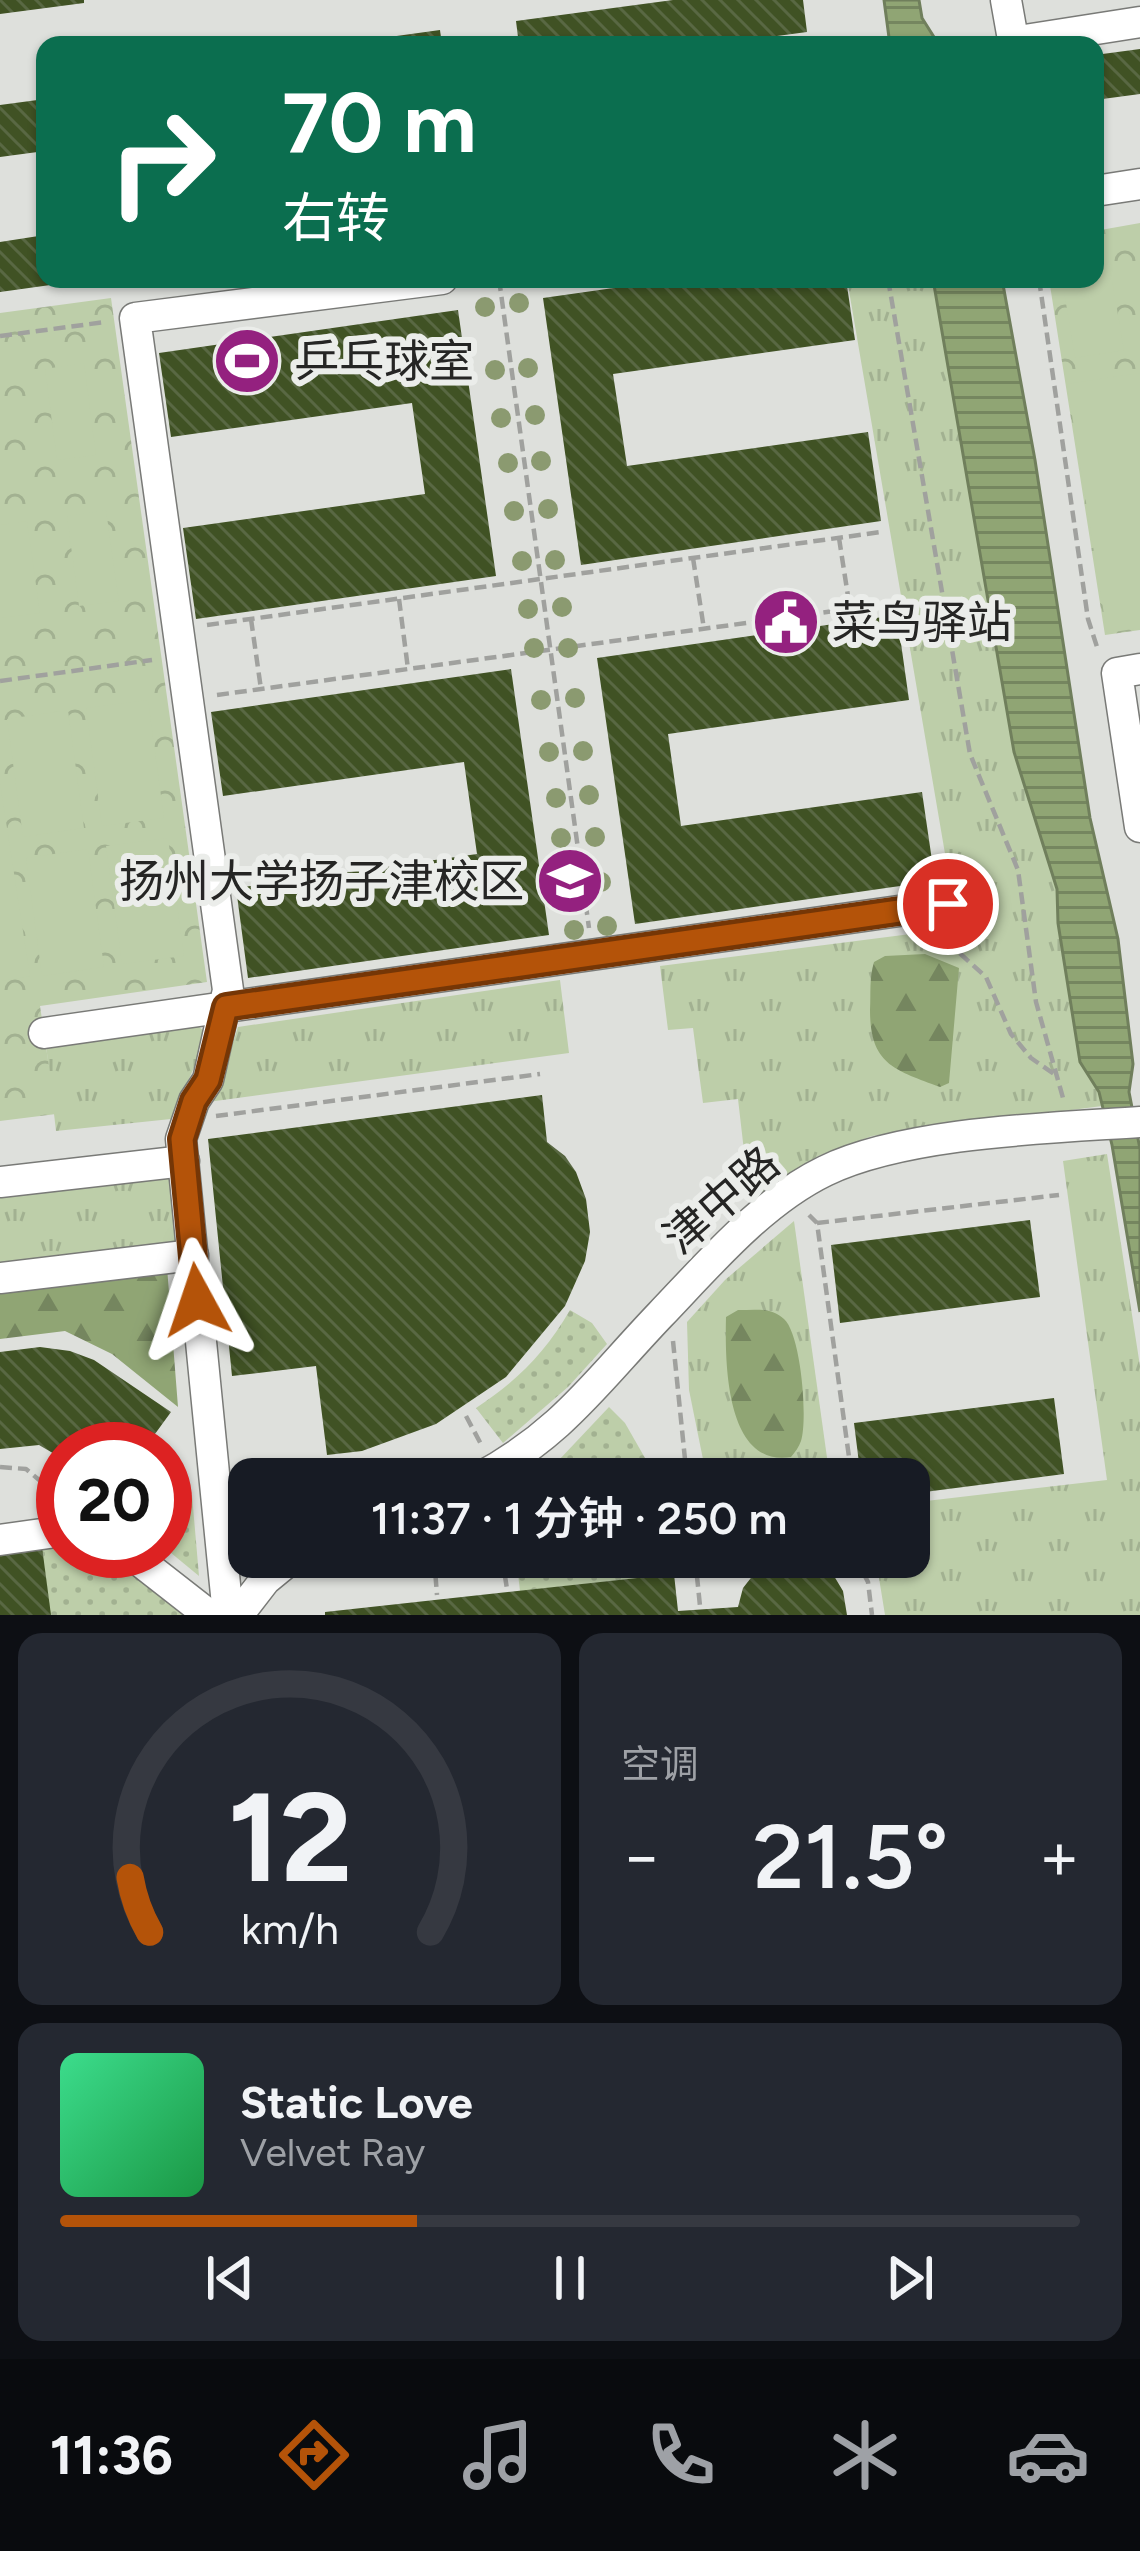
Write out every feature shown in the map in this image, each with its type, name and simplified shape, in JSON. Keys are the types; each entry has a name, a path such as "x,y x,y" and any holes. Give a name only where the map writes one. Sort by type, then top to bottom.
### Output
{"lane":[{"path":"1006,0 1012,36"},
{"path":"1055,36 1140,22"},
{"path":"1104,190 1140,184"},
{"path":"228,1615 182,1139 186,1120 208,1080 228,990 134,318 371,288"},
{"path":"1128,671 1140,827"},
{"path":"44,1033 948,904"},
{"name":"津中路","path":"512,1458 546,1437 670,1305 788,1194 826,1171 889,1150 1140,1122"},
{"path":"0,1182 184,1161"},
{"path":"0,1278 193,1255"},
{"path":"0,1540 36,1535"},
{"path":"162,1578 209,1615"},
{"path":"238,1615 267,1578"}],"path":[{"path":"500,288 593,955"},
{"path":"890,288 970,754 1018,870 1036,1002 1054,1073 1031,1058 1011,1034 986,976 954,948 913,927"},
{"path":"1040,288 1088,619 1094,645 1128,671"},
{"path":"0,336 134,318"},
{"path":"0,681 180,642 251,619 880,532"},
{"path":"838,538 850,608"},
{"path":"694,558 704,629"},
{"path":"399,599 409,669"},
{"path":"188,699 893,603"},
{"path":"251,619 261,689"},
{"path":"186,1120 539,1074"},
{"path":"788,1194 817,1223 849,1458"},
{"path":"817,1223 1059,1195"},
{"path":"670,1305 686,1458"},
{"path":"0,1467 26,1469 36,1477"},
{"path":"436,1578 437,1594"},
{"path":"505,1578 507,1589"},
{"path":"697,1578 700,1606"},
{"path":"866,1578 872,1615"}],"green space":[{"path":"1140,223 1140,630 1105,635 1050,288 1104,288 1104,229"},
{"path":"1104,252 1124,350 1075,358 1063,288 1104,288"},
{"path":"849,288 935,288 1014,752 1057,889 1080,1062 1102,1106 872,1136 818,1156 750,1203 738,1099 703,1103 693,1028 668,1030 660,966 942,930 957,924"},
{"path":"111,298 207,982 40,1006 56,1114 0,1121 0,313"},
{"path":"84,363 96,455 57,460 45,369"},
{"path":"1140,373 1140,628 1107,633 1067,384"},
{"path":"106,510 119,601 79,606 67,516"},
{"path":"27,521 40,613 0,618 0,525"},
{"path":"148,700 164,818 102,826 86,708"},
{"path":"68,710 84,828 23,837 7,719"},
{"path":"0,783 30,976 0,981"},
{"path":"168,838 184,956 122,964 106,846"},
{"path":"88,849 104,967 42,976 26,858"},
{"path":"925,954 959,968 949,1083 940,1087 888,1063 871,1028 874,962 885,956"},
{"path":"560,980 569,1053 208,1102 218,1089 238,1027"},
{"path":"198,1026 204,1031 205,1043 171,1119 56,1131 46,1045"},
{"path":"1107,1154 1140,1366 1140,1615 885,1615 879,1578 930,1578 930,1501 1107,1480 1063,1161"},
{"path":"173,1176 181,1244 0,1265 0,1196"},
{"path":"794,1221 827,1458 703,1458 689,1390 687,1322 725,1280"},
{"path":"167,1267 178,1407 112,1354 65,1331 0,1339 0,1289"},
{"path":"570,1310 592,1323 607,1344 568,1387 503,1443 476,1408 529,1365"},
{"path":"738,1310 774,1313 784,1319 795,1341 804,1415 801,1441 791,1457 769,1456 753,1446 733,1407 726,1317"},
{"path":"609,1407 625,1423 645,1458 561,1458"},
{"path":"192,1495 199,1576 192,1570"},
{"path":"36,1546 36,1578 143,1578 188,1615 0,1615 0,1551"},
{"path":"518,1578 638,1578 520,1591"}],"water":[{"path":"884,0 919,0 922,18 933,36 889,36"},
{"path":"935,288 1004,288 1090,818 1118,939 1133,1064 1129,1092 1140,1149 1140,1312 1112,1145 1099,1092 1080,1062 1057,889 1014,752"}],"building":[{"path":"0,0 84,0 84,3 0,14"},
{"path":"673,0 803,0 807,32 518,36 516,21"},
{"path":"440,30 441,36 396,36"},
{"path":"1140,49 1140,94 1104,99 1104,54"},
{"path":"36,100 36,152 0,157 0,105"},
{"path":"36,236 36,287 0,292 0,242"},
{"path":"614,288 847,288 855,340 613,374 627,466 868,432 881,521 581,565 543,298"},
{"path":"458,310 496,576 196,619 183,528 425,494 412,403 171,437 159,353"},
{"path":"897,615 909,700 668,734 681,826 922,792 935,881 635,924 597,658"},
{"path":"511,669 549,935 248,978 236,888 477,854 464,762 223,796 211,712"},
{"path":"542,1095 547,1142 576,1172 586,1199 590,1232 585,1261 565,1306 506,1377 436,1424 362,1451 327,1455 316,1366 232,1376 208,1139"},
{"path":"1030,1220 1040,1297 840,1323 831,1245"},
{"path":"40,1347 70,1351 94,1360 171,1412 164,1422 36,1422 36,1445 0,1449 0,1352"},
{"path":"1054,1398 1064,1474 930,1491 930,1458 858,1458 854,1423"},
{"path":"36,1548 36,1578 46,1578 51,1615 0,1615 0,1553"},
{"path":"637,1578 674,1578 678,1611 738,1607 751,1578 835,1578 847,1615 325,1615"}],"place":[{"name":"乒乓球室","path":"247,361"},
{"name":"菜鸟驿站","path":"786,622"},
{"name":"扬州大学扬子津校区","path":"570,881"}],"route":[{"path":"197,1300 182,1139 194,1101 208,1080 226,1007 948,904"}]}
